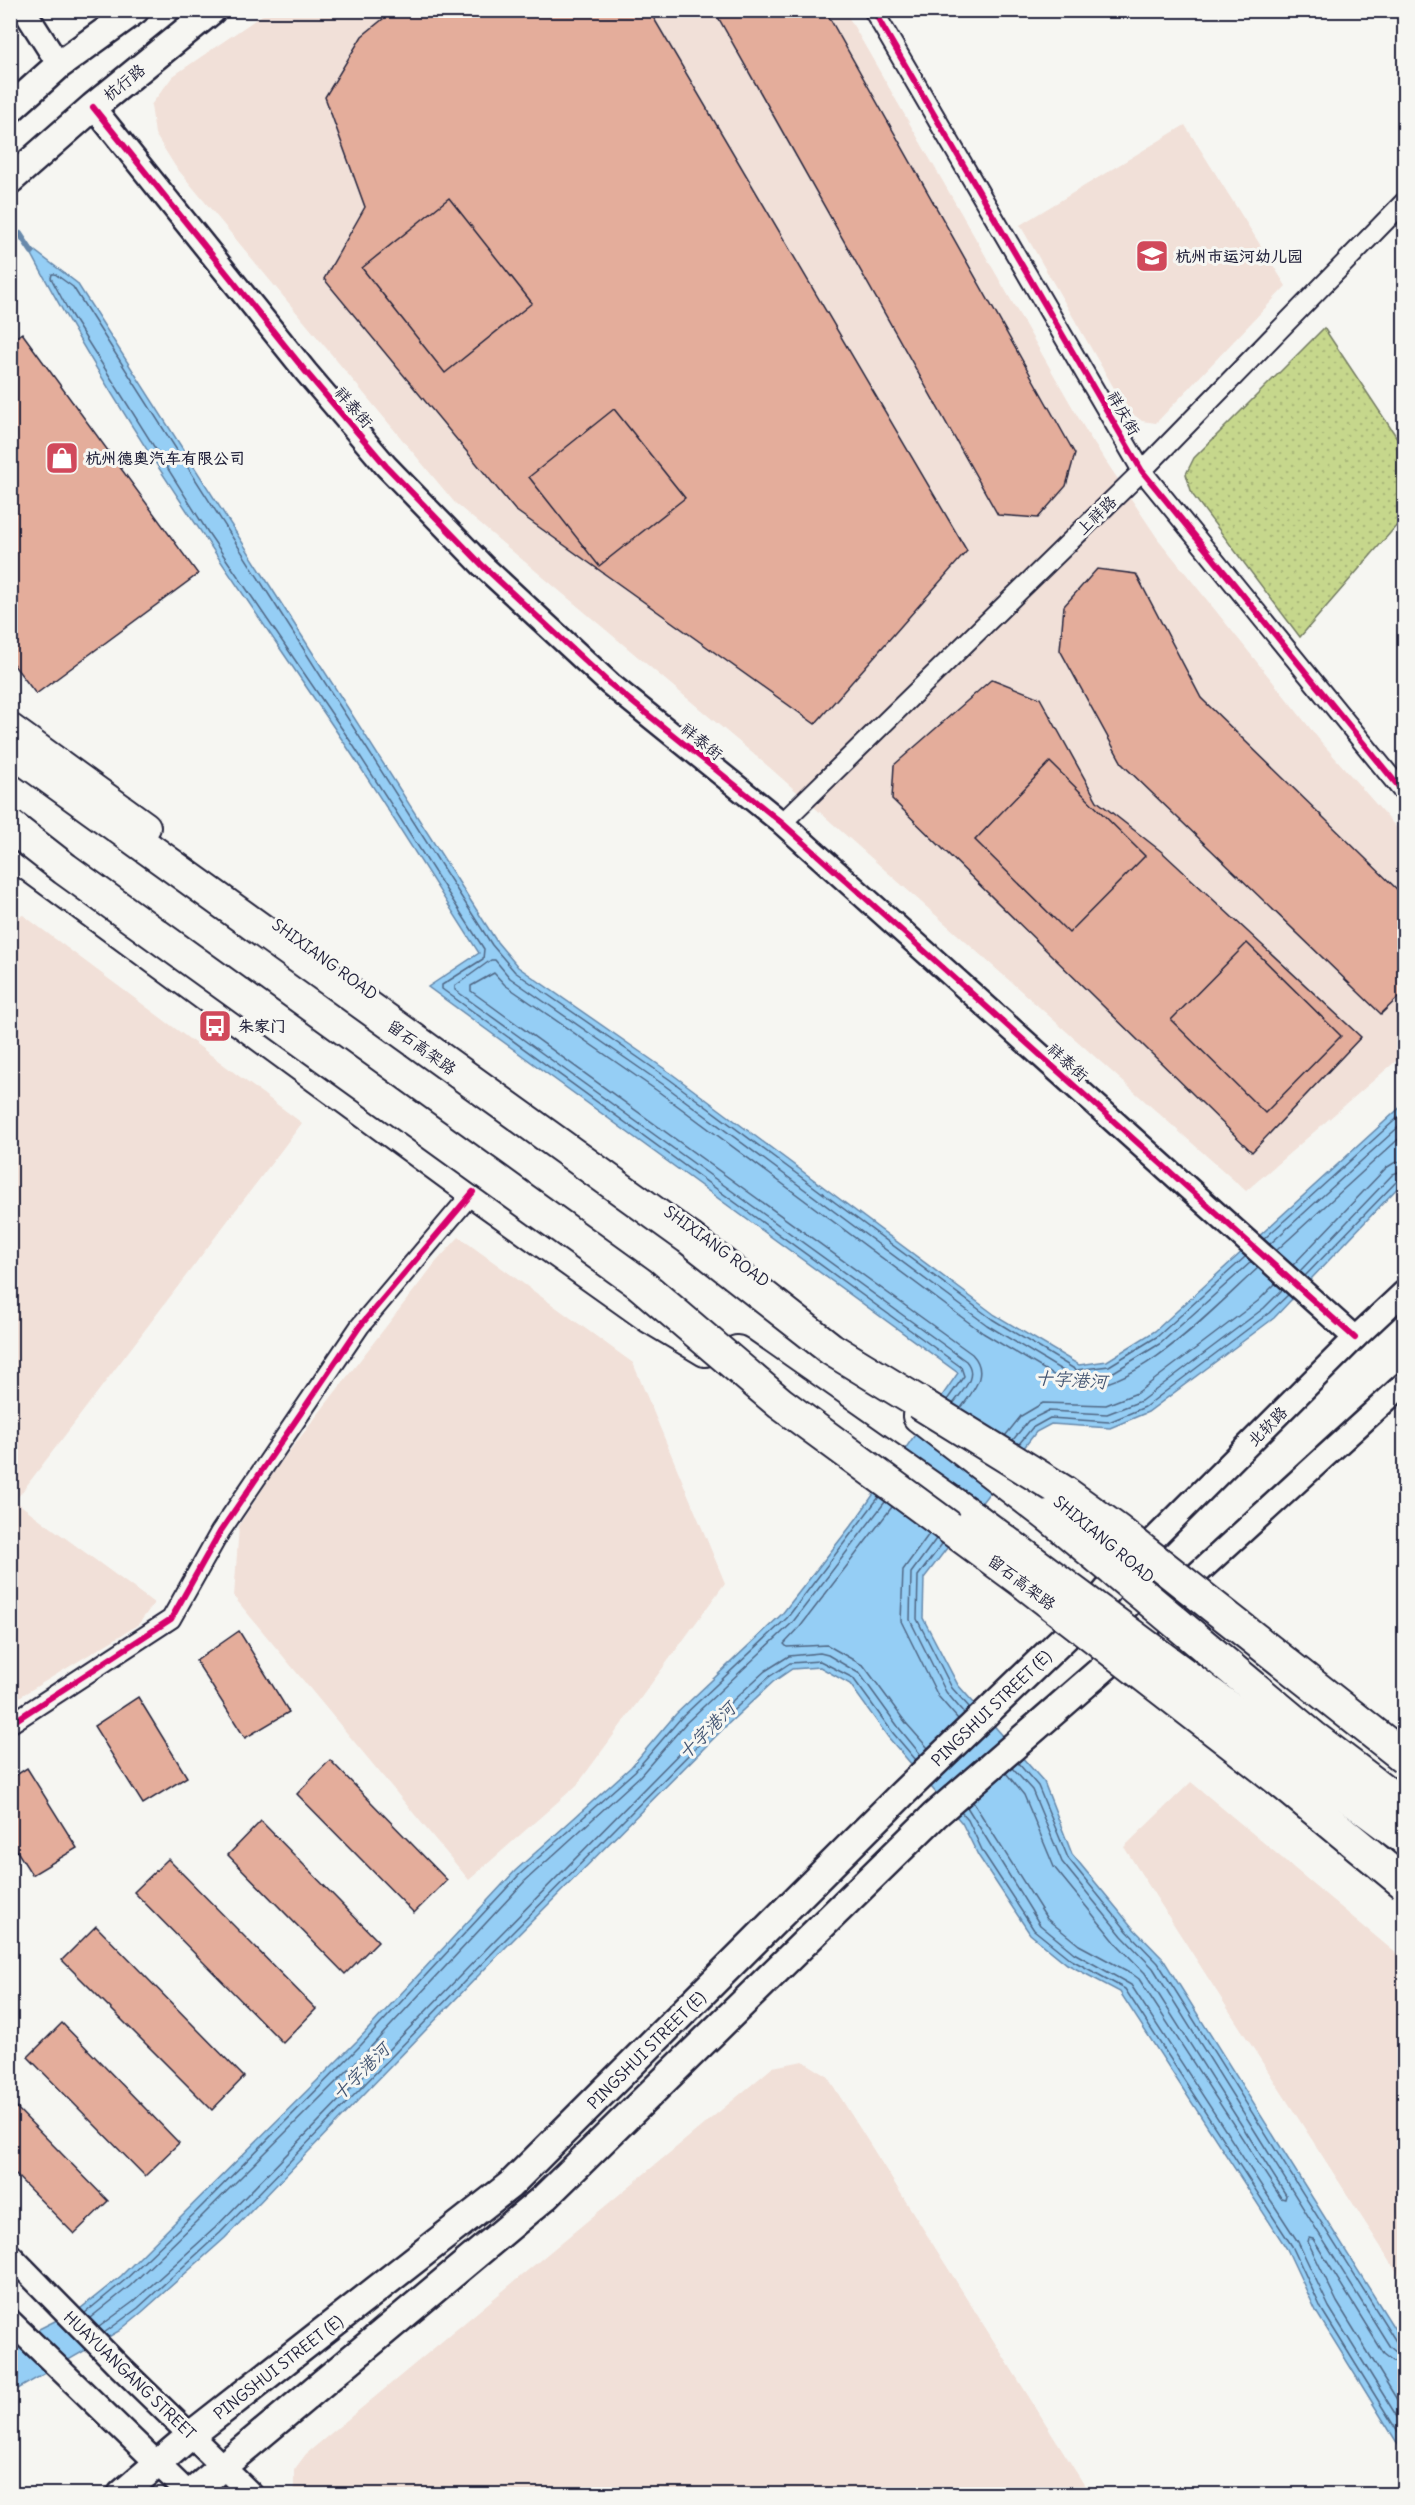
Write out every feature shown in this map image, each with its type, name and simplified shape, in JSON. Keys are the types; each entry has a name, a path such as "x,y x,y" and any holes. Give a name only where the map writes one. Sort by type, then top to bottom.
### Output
{"highway":[{"name":"留石高架路","path":"10,749 689,1239 1049,1516 1313,1737 1404,1806"},
{"name":"留石高架路","path":"10,826 65,869 639,1283 975,1519 1404,1838"},
{"name":"留石高架路","path":"639,1283 780,1403 1021,1580 1278,1779 1404,1883"},
{"name":"留石高架路","path":"831,1349 1064,1492 1118,1531 1404,1756"}],"main road":[{"path":"10,109 59,65 135,10"},
{"name":"杭行路","path":"10,180 93,107 213,10"},
{"name":"SHIXIANG ROAD","path":"10,729 1028,1474 1172,1597 1404,1787"},
{"path":"10,852 473,1192 650,1318 788,1399 878,1463 1129,1646 1404,1859"},
{"name":"PINGSHUI STREET (E)","path":"122,2494 191,2435 510,2185 903,1793 1087,1616 1131,1562"},
{"name":"PINGSHUI STREET (E)","path":"189,2494 545,2197 934,1815 1129,1646 1172,1597"}],"street":[{"path":"24,10 59,65"},
{"name":"祥庆街","path":"873,10 1142,471 1404,793"},
{"name":"祥泰街","path":"93,107 306,372 386,466 474,558 610,684 783,823 1355,1338"},
{"name":"上祥路","path":"783,823 1142,471 1404,202"},
{"path":"10,1724 171,1620 220,1532 360,1326 473,1192"},
{"name":"北软路","path":"1131,1562 1404,1292"},
{"path":"1172,1597 1404,1384"},
{"name":"HUAYUANGANG STREET","path":"10,2255 250,2494"},
{"path":"12,2323 189,2494"}],"shaded area":[{"path":"268,11 845,11 1089,436 1158,539 1322,743 1404,836 1404,1054 1246,1191 769,767 455,503 175,166 155,134 151,105 173,76"},
{"name":"杭州市运河幼儿园","path":"1185,125 1286,286 1156,423 1142,421 1126,409 1020,225"},
{"path":"23,915 302,1123 15,1501 154,1603 138,1625 11,1702 10,920"},
{"path":"459,1237 633,1363 725,1583 577,1785 469,1880 234,1597 239,1525 278,1466 436,1262"},
{"path":"1191,1782 1404,1960 1404,2283 1124,1847"},
{"path":"803,2061 827,2076 1090,2494 297,2494 294,2488 294,2470 306,2454 773,2067"}],"green space":[{"path":"1324,328 1404,448 1404,517 1300,637 1192,494 1186,474 1194,458"}],"water":[{"name":"十字港河","path":"27,245 77,283 497,942 518,967 672,1074 995,1315 1079,1365 1107,1361 1155,1331 1404,1104 1404,1181 1274,1318 1148,1412 1110,1428 1051,1424 1036,1432 924,1578 923,1618 958,1685 1044,1782 1072,1854 1132,1927 1163,1959 1404,2344 1404,2454 1317,2313 1287,2249 1120,1992 1067,1964 1030,1934 978,1855 962,1823 888,1737 850,1684 820,1667 792,1669 773,1682 727,1725 505,1948 225,2238 119,2331 11,2393 11,2343 81,2308 121,2276 357,2041 515,1871 631,1767 676,1714 782,1614 857,1518 958,1373 428,987 479,953 347,747 139,438"}],"building":[{"path":"394,10 649,10 967,551 815,724 515,510 324,279 365,207 325,97 362,36"},
{"path":"714,10 825,10 1075,454 1066,486 1038,518 998,515"},
{"path":"449,198 532,303 445,373 362,268"},
{"name":"杭州德奥汽车有限公司","path":"22,333 198,574 36,694 10,660 10,341"},
{"path":"614,409 685,498 599,566 529,477"},
{"path":"1097,569 1136,574 1201,698 1404,896 1404,992 1381,1014 1123,765 1060,650 1064,606"},
{"path":"992,679 1040,698 1097,801 1162,852 1361,1037 1252,1152 892,799 894,765"},
{"path":"1050,762 1145,856 1069,933 975,840"},
{"path":"1247,943 1341,1036 1265,1113 1171,1020"},
{"path":"239,1631 289,1712 245,1738 196,1661"},
{"path":"138,1697 187,1777 143,1804 94,1726"},
{"path":"330,1760 447,1880 414,1913 297,1794"},
{"path":"27,1768 77,1848 32,1875 10,1840 10,1779"},
{"path":"261,1821 378,1941 345,1974 228,1855"},
{"path":"168,1859 316,2009 283,2043 134,1892"},
{"path":"96,1926 244,2077 212,2110 62,1960"},
{"path":"62,2023 179,2143 145,2176 28,2057"},
{"path":"10,2101 108,2201 74,2234 10,2169"}],"waterway":[{"path":"20,234 32,252"}],"cycle path":[{"path":"873,10 1142,471 1404,793"},
{"path":"93,107 306,372 386,466 483,566 610,684 782,823 1355,1338"},
{"path":"10,1724 171,1619 220,1532 360,1326 473,1192"}],"place":[{"name":"杭州市运河幼儿园","path":"1152,256"},
{"name":"杭州德奥汽车有限公司","path":"62,458"},
{"name":"朱家门","path":"215,1026"}]}
